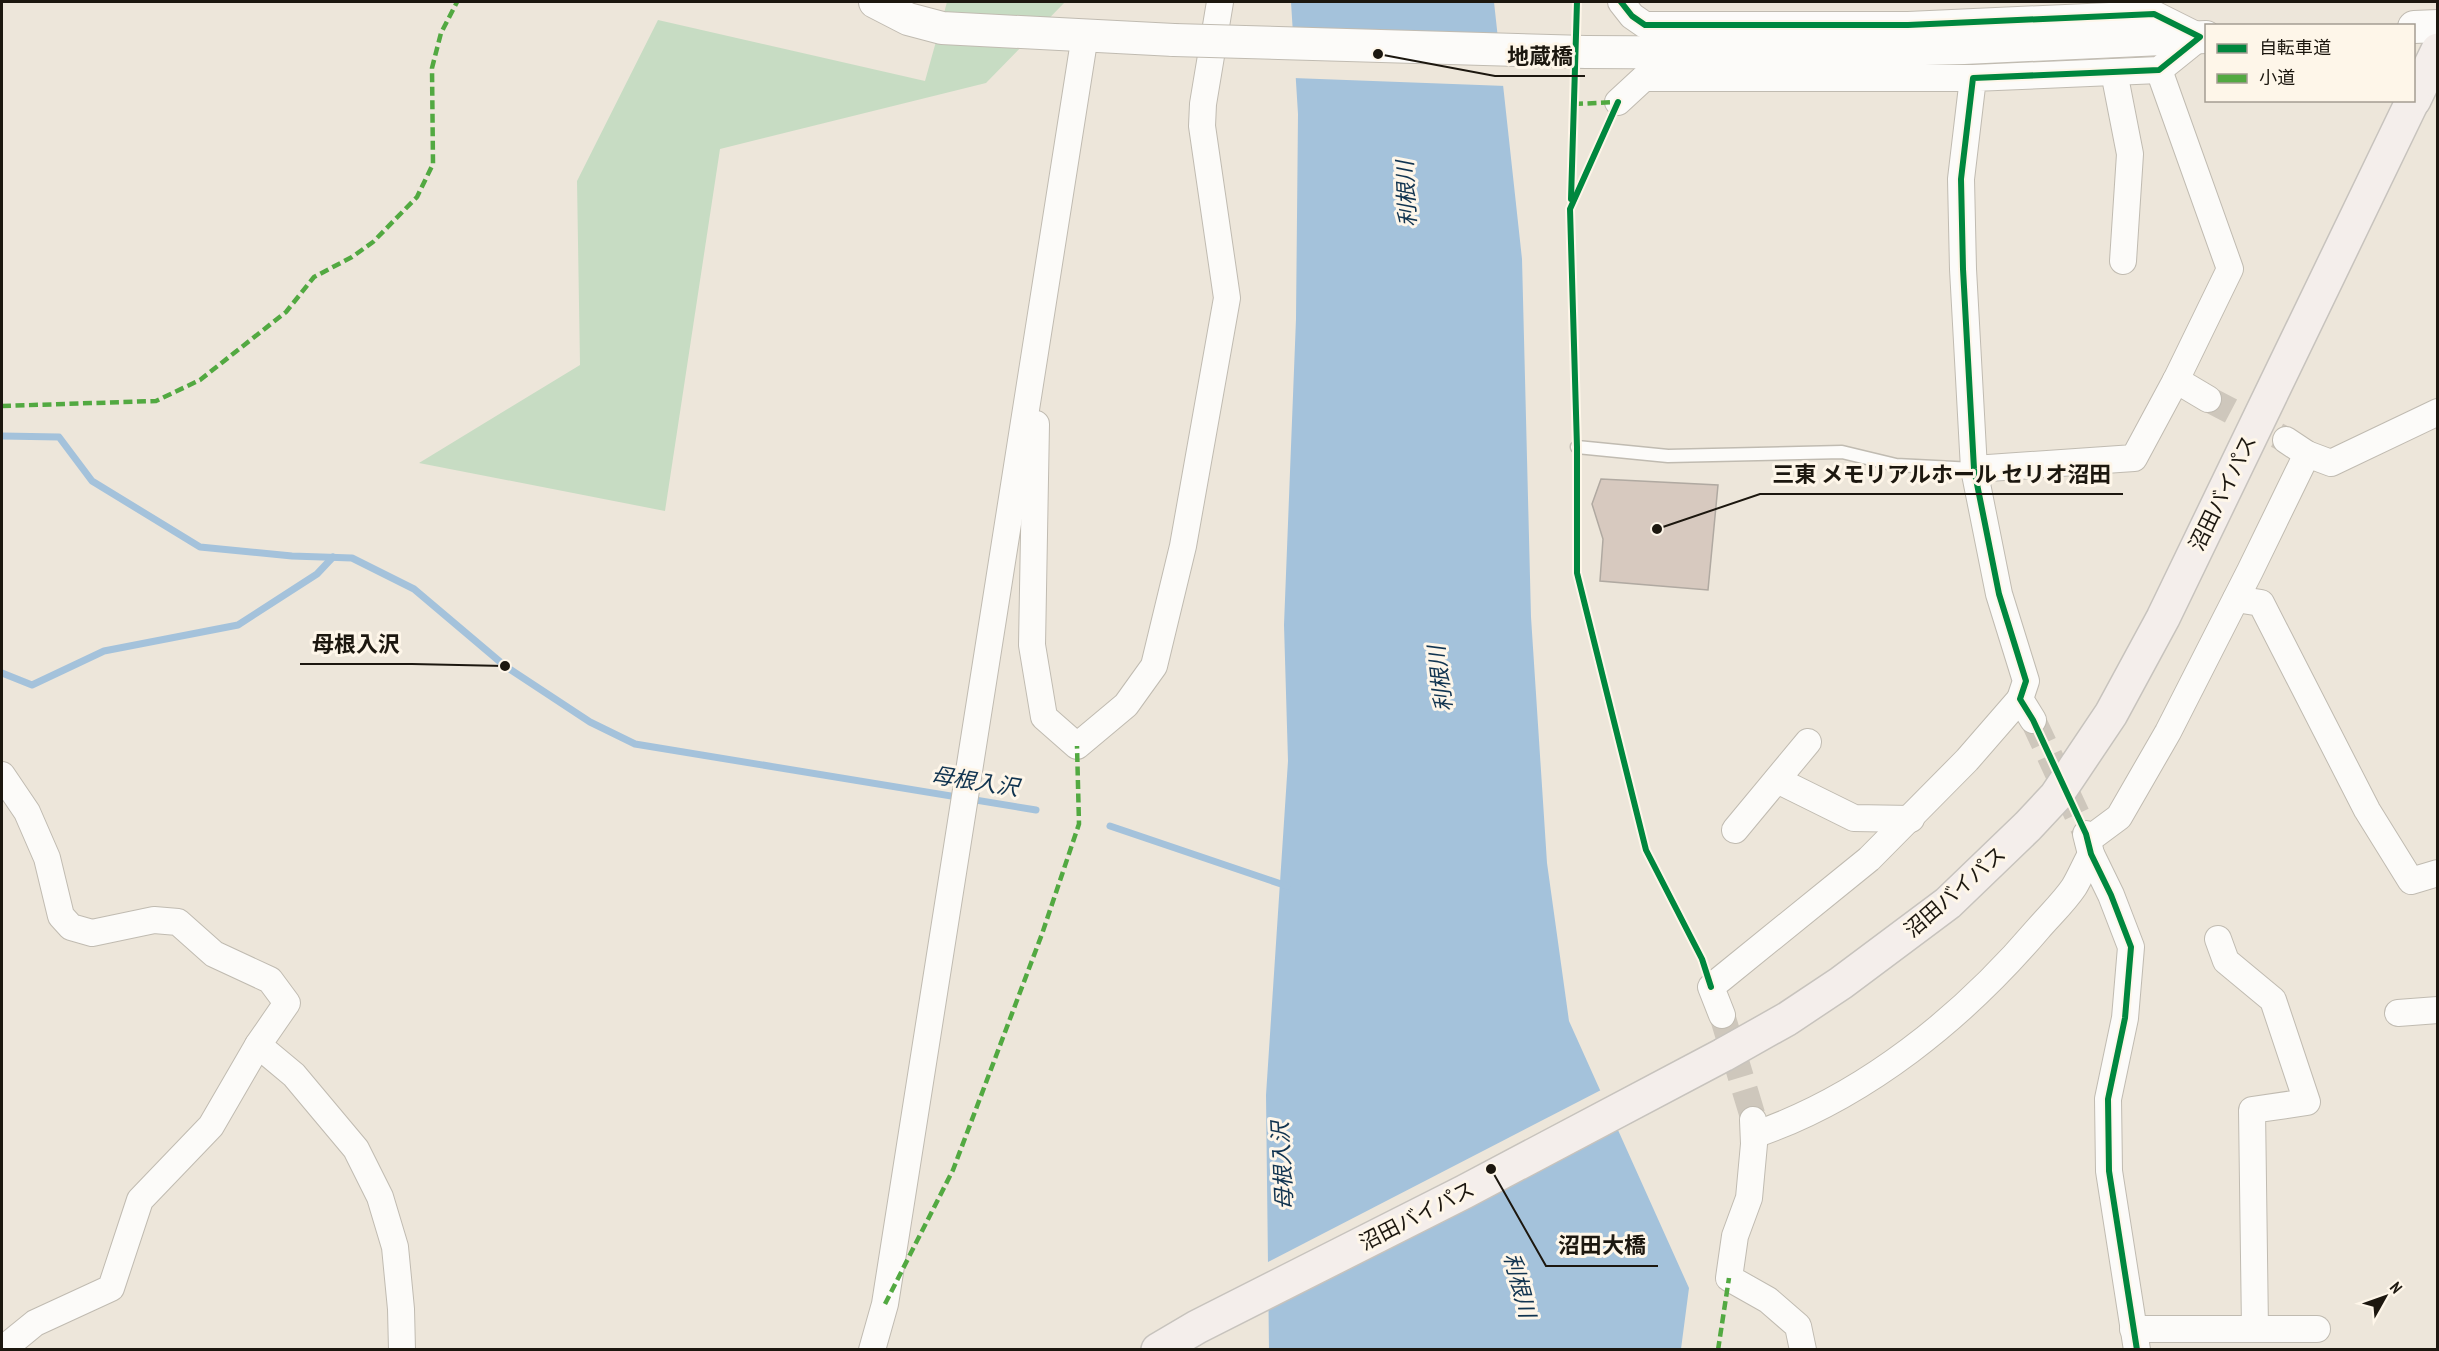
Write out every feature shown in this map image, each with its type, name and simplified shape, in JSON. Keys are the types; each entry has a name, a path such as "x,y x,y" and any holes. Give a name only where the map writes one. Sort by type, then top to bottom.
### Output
{"highway":[{"name":"沼田バイパス","path":"2415,96 2438,50"},
{"name":"沼田バイパス","path":"1158,1350 1197,1327 1464,1192 1787,1019 1841,983 1948,903 2006,849 2056,796 2111,714 2163,618 2412,102"}],"street":[{"path":"875,2 908,19 942,28 1174,40 1586,52 1767,53 1941,49 2204,37"},
{"path":"1036,347 1032,645 1044,717 1077,746 1126,705 1154,666 1183,546 1227,298 1202,126 1203,104 1220,2"},
{"path":"1621,2 1632,16 1645,26 1908,25 2154,14 2204,37"},
{"path":"2415,27 2438,26"},
{"path":"872,1350 887,1293 1085,35"},
{"path":"1618,102 1644,73 1973,78 2159,70 2204,37"},
{"path":"1974,469 2134,458 2176,380 2230,269 2159,70"},
{"path":"2114,72 2130,154 2123,261"},
{"path":"1722,1015 1711,987 1869,859 1967,760 2026,710 2026,681 1999,594 1974,469 1960,179 1973,78"},
{"path":"2176,380 2208,399"},
{"path":"1803,1350 1797,1326 1768,1300 1730,1278 1735,1236 1749,1198 1753,1126 1784,1125 1888,1067 1959,1010 2018,953 2067,896 2073,888 2088,843 2120,817 2168,732 2236,598 2297,447 2331,463 2438,412"},
{"path":"2236,598 2261,603 2367,810 2410,881 2438,873"},
{"path":"1735,830 1808,741"},
{"path":"2,775 27,812 47,858 61,916 71,927 92,933 154,920 178,922 214,954 270,980 287,1003 258,1045 211,1126 140,1200 111,1288 35,1323 2,1350"},
{"path":"1777,780 1854,818 1911,819"},
{"path":"2088,843 2131,947 2125,1018 2108,1099 2109,1171 2135,1339 2255,1329 2317,1329"},
{"path":"2218,939 2226,961 2273,1000 2307,1102 2252,1110 2255,1329"},
{"path":"2398,1013 2438,1010"},
{"path":"258,1045 294,1075 356,1149 380,1197 395,1247 402,1350"}],"lane":[{"path":"1576,447 1668,456 1842,452 1896,465 1974,469"}],"green space":[{"path":"947,2 1065,2 986,83 720,149 665,511 419,463 580,365 577,181 658,20 925,81"}],"water":[{"name":"利根川","path":"1291,2 1494,2 1522,259 1531,617 1547,863 1569,1021 1689,1288 1681,1349 1269,1350 1266,1095 1288,761 1284,625 1296,319 1298,114"}],"pier":[{"path":"1290,28 1500,34 1506,86 1293,78"},
{"path":"1603,1089 1619,1126 1267,1307 1266,1263"}],"building":[{"path":"1601,479 1718,485 1708,590 1600,581 1603,539 1592,504"}],"waterway":[{"name":"母根入沢","path":"2,436 59,437 92,481 200,547 292,556 352,558 414,589 505,666 590,722 635,744 1036,810"},
{"path":"2,673 32,685 104,651 238,625 317,574 333,557"},
{"name":"母根入沢","path":"1110,826 1287,886"}],"tunnel":[{"path":"2208,399 2286,440"},
{"path":"2033,720 2086,834"},
{"path":"1722,1015 1753,1117"}],"marked path":[{"path":"2,406 156,401 200,380 286,312 314,277 352,257 373,242 417,197 433,164 432,68 441,33 457,2"},
{"path":"1574,104 1618,102"},
{"path":"885,1304 953,1170 1042,934 1079,824 1077,746"},
{"path":"1718,1350 1729,1278"}],"cycle path":[{"path":"1571,199 1577,2"},
{"path":"1621,2 1632,16 1645,25 1908,25 2154,14 2200,37 2159,70 1973,78 1961,179 1963,269 1974,469 1999,594 2026,681 2020,699 2033,720 2086,834 2091,854 2111,895 2131,947 2125,1018 2108,1099 2109,1171 2137,1350"},
{"path":"1618,102 1570,209 1577,447 1577,573 1646,850 1702,959 1711,987"}],"place":[{"name":"地蔵橋","path":"1378,54"},
{"name":"三東 メモリアルホール セリオ沼田","path":"1657,529"},
{"name":"母根入沢","path":"505,666"},
{"name":"沼田大橋","path":"1491,1169"}]}
